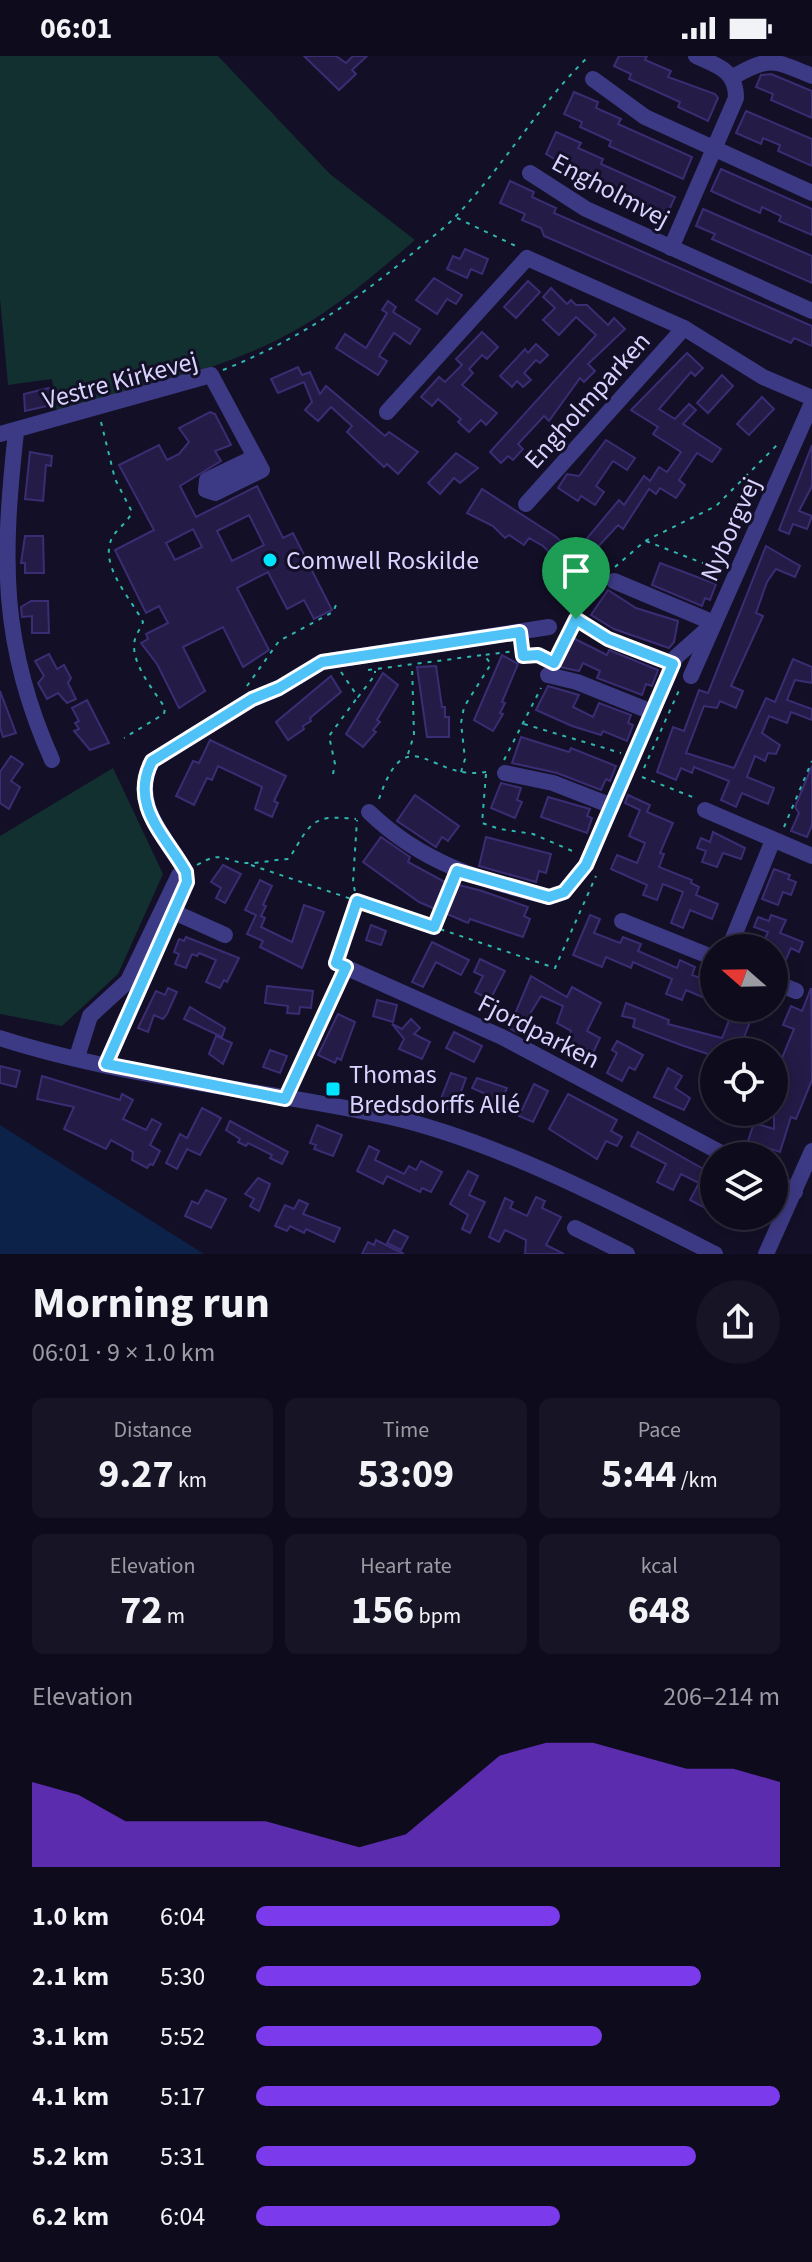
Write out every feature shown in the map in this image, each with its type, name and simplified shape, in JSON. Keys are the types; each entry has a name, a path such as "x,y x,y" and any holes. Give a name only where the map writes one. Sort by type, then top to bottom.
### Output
{"street":[{"path":"696,56 724,69 733,77 760,60 775,60 812,76"},
{"name":"Engholmvej","path":"671,248 736,98 733,77"},
{"path":"593,79 645,117 812,193"},
{"name":"Engholmvej","path":"530,173 586,209 812,311"},
{"path":"387,412 527,258"},
{"name":"Engholmparken","path":"527,258 684,328 763,377 812,400"},
{"name":"Engholmparken","path":"526,504 684,328"},
{"name":"Vestre Kirkevej","path":"8,433 211,375 255,457"},
{"name":"Nyborgvej","path":"691,676 812,400"},
{"path":"8,433 2,564 3,631 20,698 52,760"},
{"path":"369,812 386,828 457,871 549,897 570,887 589,858 673,664 683,649 714,623 614,581"},
{"path":"252,699 279,688 322,662 340,666 549,627"},
{"path":"106,1064 138,976 169,910 185,888 186,872 149,815 143,796 144,777 152,761 252,699 271,682 318,652"},
{"path":"548,675 577,682 652,712"},
{"path":"501,768 553,783 612,806"},
{"path":"705,810 812,856"},
{"path":"735,934 773,840"},
{"path":"169,910 225,935"},
{"path":"622,921 700,952"},
{"name":"Fjordparken","path":"343,959 502,1037 701,1142"},
{"path":"77,1057 90,1016 97,1006 138,976"},
{"path":"788,988 796,991"},
{"path":"0,1038 106,1064 388,1117 470,1142 519,1161 715,1254"},
{"path":"766,1254 812,1151"},
{"path":"788,1188 795,1192"},
{"path":"575,1228 627,1254"}],"path":[{"path":"211,375 274,350 323,322 384,278 456,217 587,57"},
{"path":"456,217 521,249 527,258"},
{"path":"98,409 115,479 132,512 113,537 108,551 110,565 143,622 135,638 135,649 141,669 165,708 164,714 124,738"},
{"path":"363,671 516,651 517,657 538,655 554,663 576,619 598,585 645,541 716,506 778,444"},
{"path":"645,541 735,575"},
{"path":"233,711 279,641 333,612 336,605"},
{"path":"576,619 608,639 673,664"},
{"path":"520,632 523,656"},
{"path":"460,773 465,759 462,716 491,664 484,655"},
{"path":"408,756 414,735 412,664"},
{"path":"340,666 352,672"},
{"path":"340,666 358,697"},
{"path":"333,774 335,764 329,736 375,675 374,669"},
{"path":"369,812 379,800 392,765 408,756 423,757 469,776 501,768 548,675"},
{"path":"691,676 687,675 640,777 701,801 705,810"},
{"path":"523,723 581,738 633,757"},
{"path":"773,840 781,833 812,761"},
{"path":"486,772 482,823 533,834 589,858"},
{"path":"247,863 289,859 310,824 325,816 357,819 353,882 357,901 343,959 285,1099"},
{"path":"186,872 212,856 222,855 555,968"},
{"path":"434,927 457,871"}],"green space":[{"path":"0,56 218,56 330,174 415,240 332,307 277,340 196,372 57,412 52,379 8,385 0,299"},
{"path":"113,768 163,874 118,974 62,1026 0,1014 0,836"}],"water":[{"path":"0,1125 204,1254 0,1254"}],"building":[{"path":"304,56 336,56 346,63 353,56 367,56 352,70 356,74 339,90"},
{"path":"619,56 647,56 645,60 671,71 668,77 715,94 718,98 708,121 678,107 680,102 629,79 631,74 614,66"},
{"path":"771,74 812,91 812,118 771,100 773,94 756,87 761,75"},
{"path":"574,92 598,102 596,108 621,119 618,124 692,157 683,179 609,146 611,141 580,127 582,122 564,114"},
{"path":"746,111 812,139 812,166 778,151 780,145 763,138 761,144 736,133"},
{"path":"556,132 581,143 578,148 603,159 601,164 675,197 665,219 591,187 593,181 546,154"},
{"path":"721,169 812,209 812,235 779,221 781,216 762,207 760,213 711,191"},
{"path":"510,181 534,192 532,197 556,208 554,213 812,326 812,346 794,338 791,343 544,236 541,228 522,220 525,214 500,203"},
{"path":"703,209 812,256 812,283 712,239 715,234 696,226"},
{"path":"465,249 488,259 482,274 471,269 467,278 447,269 453,256 460,259"},
{"path":"434,278 462,295 456,304 447,299 437,314 416,300"},
{"path":"528,281 540,292 516,318 504,307"},
{"path":"551,288 567,304 571,300 576,305 587,305 608,325 614,318 625,329 588,364 595,371 584,382 580,378 549,421 544,416 518,444 523,449 513,460 508,456 501,463 490,452 596,335 576,317 559,335 543,320 555,308 543,297"},
{"path":"388,301 396,307 393,312 420,329 410,344 394,333 379,356 387,361 378,375 336,348 345,334 366,348 387,313 382,310"},
{"path":"482,332 498,347 487,359 482,355 469,369 473,373 462,385 497,413 486,425 481,420 469,432 458,422 461,419 438,399 432,406 421,397 439,377 445,382 462,365 456,359"},
{"path":"536,344 548,355 540,363 536,360 524,373 531,380 523,387 517,381 512,387 500,376 525,349 528,353"},
{"path":"687,353 703,368 695,376 691,372 659,409 675,419 689,404 696,410 683,424 721,449 712,462 697,453 679,480 685,485 676,498 660,488 656,494 649,489 623,529 618,525 570,577 561,569 550,581 543,575 555,558 543,546 529,538 524,545 509,535 505,538 493,526 467,513 482,489 555,536 572,551 579,548 619,500 624,505 644,476 650,481 659,467 667,472 681,452 653,434 658,427 631,410"},
{"path":"298,367 302,375 310,372 320,394 326,386 385,436 389,432 418,452 398,474 387,464 384,467 347,432 352,426 331,407 318,421 305,410 312,402 304,382 278,393 271,379"},
{"path":"722,375 733,386 708,413 697,403"},
{"path":"49,388 51,398 45,399 47,406 25,411 24,394"},
{"path":"762,397 774,409 749,435 737,424"},
{"name":"Comwell Roskilde","path":"210,412 215,414 231,445 215,451 221,461 180,486 196,517 257,486 283,538 293,533 332,610 314,619 304,600 287,609 268,572 237,588 269,650 243,667 223,627 183,647 205,691 179,708 157,664 141,643 148,639 146,634 168,623 159,606 146,613 115,550 154,530 119,465 159,445 167,460 179,454 189,442 179,428","holes":["249,515 264,545 232,561 217,531","193,529 202,547 175,560 166,543"]},
{"path":"606,440 635,458 627,470 613,461 596,486 604,492 595,505 581,496 578,501 558,488 567,474 579,476"},
{"path":"812,445 812,486 799,511 812,516 807,529 793,524 789,534 779,530"},
{"path":"30,452 52,456 51,466 46,465 43,501 25,499"},
{"path":"456,453 478,468 460,483 454,478 440,494 428,483"},
{"path":"25,536 43,536 44,573 25,573 25,563 21,563"},
{"path":"766,546 800,566 795,577 776,569 767,582 756,613 763,616 731,686 743,691 736,708 720,701 717,708 704,706 686,753 734,768 766,698 775,702 793,659 812,667 812,683 795,680 787,700 812,709 812,720 791,712 787,723 769,716 762,733 780,745 776,754 768,753 765,761 755,756 747,777 774,788 768,804 742,793 736,807 721,800 729,781 694,767 692,773 681,768 676,780 657,772 673,727 684,731 699,690 708,693"},
{"path":"660,563 716,584 710,600 705,598 702,606 652,585"},
{"path":"608,590 636,608 678,621 674,642 669,648 614,629 591,615"},
{"path":"31,601 48,601 49,633 32,633 32,616 22,617 21,607"},
{"path":"573,638 607,655 609,650 658,670 652,686 646,684 642,695 597,678 600,671 583,663 579,671 560,667"},
{"path":"49,654 57,669 64,665 76,699 67,703 58,693 47,699 38,683 44,676 35,661"},
{"path":"502,655 518,664 502,702 505,703 500,713 503,714 493,731 474,720"},
{"path":"436,666 442,707 445,707 445,717 449,717 449,737 427,737 417,667"},
{"path":"383,673 398,685 377,720 380,722 373,730 376,732 363,747 346,734"},
{"path":"331,676 341,692 310,718 304,729 288,740 276,722"},
{"path":"548,686 579,695 573,707 593,717 599,703 631,715 628,723 633,725 627,741 603,731 601,735 572,726 536,710"},
{"path":"0,691 16,733 3,737 0,727"},
{"path":"87,700 109,743 90,750 74,731 79,729 75,723 79,721 72,708"},
{"path":"521,737 569,752 571,748 616,766 610,781 606,779 601,790 557,773 512,763"},
{"path":"210,740 286,776 274,801 278,803 272,817 255,809 262,787 218,766 212,780 207,778 194,805 176,796 193,761 199,763"},
{"path":"11,756 23,764 11,781 20,787 9,809 0,803 0,772"},
{"path":"812,766 812,825 807,837 791,831 799,813 795,807"},
{"path":"501,783 521,788 517,800 522,802 515,818 491,808"},
{"path":"415,795 459,826 448,841 442,837 436,847 397,821"},
{"path":"628,795 650,805 647,812 673,823 660,853 664,854 659,867 692,880 691,883 699,887 696,895 718,904 712,919 690,910 683,928 671,923 683,892 663,884 657,900 643,895 647,885 611,869 617,855 637,863 645,843 629,836 640,810 625,803"},
{"path":"548,797 590,809 587,816 592,818 587,833 541,817"},
{"path":"713,832 745,848 741,859 723,853 717,867 702,862 706,851 697,848 701,838 710,842"},
{"path":"381,837 410,857 408,862 454,887 455,884 482,891 528,907 524,916 530,919 523,937 470,919 468,923 419,902 363,862"},
{"path":"486,837 551,854 546,873 539,871 536,882 479,866"},
{"path":"223,865 241,874 225,903 216,898 221,888 211,882"},
{"path":"774,869 790,875 788,879 796,882 791,895 783,892 778,905 762,899"},
{"path":"260,880 272,886 263,905 266,906 261,916 265,918 261,927 292,942 304,905 324,912 302,968 260,947 263,941 247,934 256,915 245,910"},
{"path":"590,915 600,919 594,933 620,943 623,937 641,944 638,951 677,968 680,960 695,967 692,975 700,978 700,996 686,990 682,1000 666,994 672,979 633,962 631,968 606,957 602,967 573,955"},
{"path":"771,915 786,920 780,933 783,934 767,934 754,927 758,917 769,921"},
{"path":"371,925 386,931 381,945 366,940"},
{"path":"788,936 803,942 799,952 791,948 788,955"},
{"path":"186,937 239,958 227,982 224,980 220,988 206,982 216,960 199,953 197,956 192,954 186,968 175,964 179,954 174,952 179,939 184,941"},
{"path":"432,942 469,960 461,975 436,962 423,987 412,982"},
{"path":"480,959 505,971 490,1000 475,992 483,976 474,972"},
{"path":"531,976 567,997 572,987 601,1003 587,1031 600,1038 593,1053 578,1045 572,1056 561,1050 571,1031 557,1023 563,1006 541,996 518,1033 509,1028"},
{"path":"267,986 313,991 311,1008 300,1007 299,1014 287,1013 288,1006 265,1003"},
{"path":"168,988 177,992 167,1014 163,1019 154,1015 148,1032 138,1028 156,991 165,995"},
{"path":"811,988 812,1080 796,1119 791,1117 783,1142 748,1141 753,1126 774,1129 774,1126 788,1126 788,1044 794,1029 783,1025 788,1022 791,1006 802,1011"},
{"path":"377,1000 397,1005 393,1022 373,1016"},
{"path":"626,1003 669,1020 668,1024 722,1038 700,1038 700,1051 633,1027 635,1019 622,1016"},
{"path":"190,1007 225,1028 222,1037 184,1019"},
{"path":"338,1014 355,1022 341,1060 337,1058 335,1063 318,1055"},
{"path":"411,1019 420,1028 414,1034 430,1042 422,1059 399,1049 404,1039 392,1024 402,1029"},
{"path":"728,1022 750,1022 744,1038 722,1038"},
{"path":"454,1032 482,1046 474,1062 446,1048"},
{"path":"216,1036 232,1043 223,1064 209,1054"},
{"path":"617,1041 643,1055 635,1070 629,1067 622,1081 607,1073 617,1053 612,1050"},
{"path":"270,1050 287,1056 280,1073 263,1067"},
{"path":"0,1066 20,1071 16,1087 0,1083"},
{"path":"668,1068 682,1076 675,1088 690,1098 684,1110 654,1097"},
{"path":"451,1073 466,1078 454,1111 438,1106"},
{"path":"42,1076 120,1100 122,1094 133,1100 123,1119 146,1130 152,1119 161,1124 150,1145 160,1151 153,1165 147,1168 132,1160 133,1152 111,1140 106,1149 64,1129 74,1107 37,1099"},
{"path":"477,1078 507,1088 498,1108 485,1102 488,1095 472,1088"},
{"path":"534,1084 548,1091 533,1122 519,1116"},
{"path":"568,1094 617,1120 611,1131 622,1137 617,1146 606,1141 597,1159 549,1129"},
{"path":"202,1108 221,1118 200,1155 187,1149 177,1169 166,1163 180,1134 187,1138"},
{"path":"230,1121 288,1152 282,1164 270,1158 272,1155 248,1143 246,1146 238,1142 240,1139 226,1130"},
{"path":"317,1125 342,1135 333,1156 314,1149 316,1145 310,1143"},
{"path":"638,1132 700,1167 700,1205 690,1200 699,1183 681,1174 673,1190 657,1182 666,1164 631,1146"},
{"path":"369,1146 379,1151 375,1160 404,1174 409,1166 416,1170 421,1161 442,1172 431,1192 422,1188 420,1192 387,1176 383,1184 357,1171"},
{"path":"468,1171 478,1176 469,1195 485,1202 470,1233 462,1229 468,1215 450,1204"},
{"path":"258,1178 270,1184 259,1211 250,1206 254,1199 245,1194"},
{"path":"206,1190 226,1199 211,1228 185,1216 192,1201 198,1204"},
{"path":"536,1197 545,1201 542,1208 561,1217 546,1245 564,1254 525,1254 526,1240 505,1230 499,1242 489,1237 505,1198 513,1202 510,1208 527,1216"},
{"path":"299,1200 308,1204 303,1214 340,1228 334,1242 306,1229 304,1233 290,1226 287,1231 275,1226 285,1205 294,1209"},
{"path":"394,1230 408,1237 401,1250 387,1243"},
{"path":"376,1240 404,1254 362,1254 368,1242 374,1245"}],"place":[{"name":"Comwell Roskilde","path":"270,560"},
{"name":"Thomas Bredsdorffs Allé","path":"333,1089"}],"route":[{"path":"576,619 608,639 673,664 586,865 570,887 549,897 457,871 434,927 357,901 336,963 346,967 285,1099 106,1064 187,882 186,872 149,815 143,796 144,777 152,761 252,699 279,688 322,662 520,632 523,656 538,655 554,663 576,619"}]}
